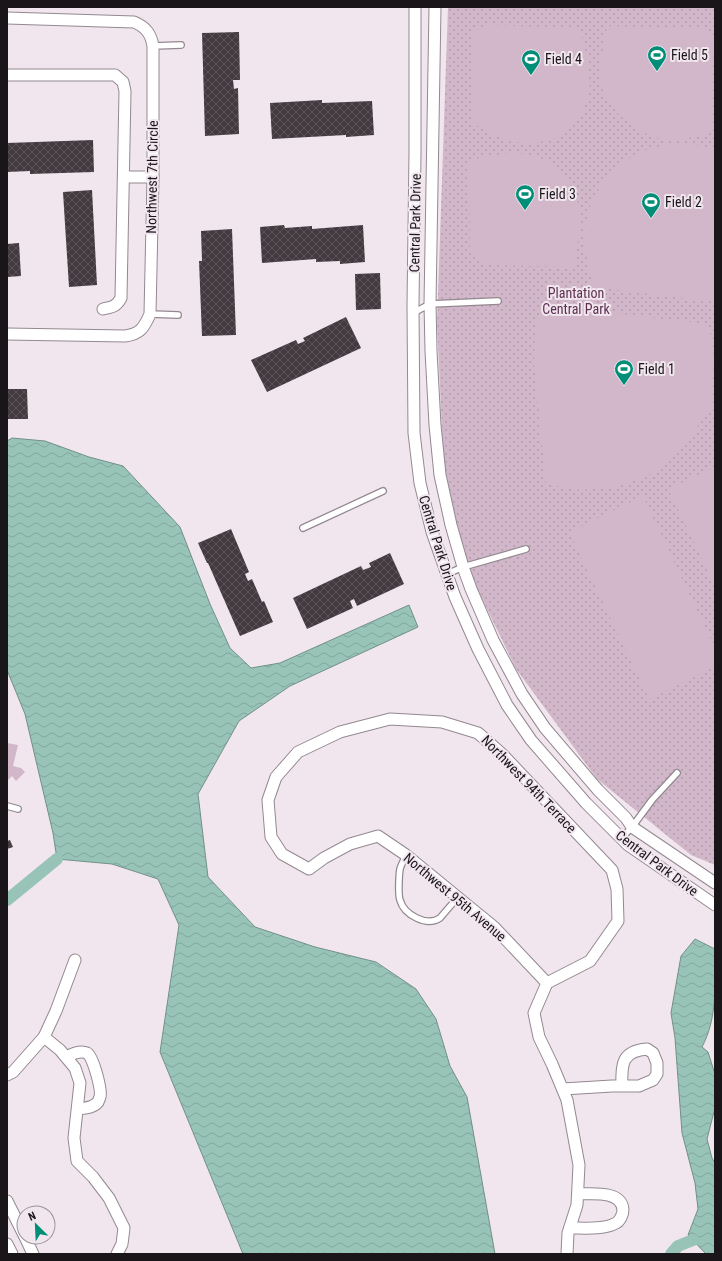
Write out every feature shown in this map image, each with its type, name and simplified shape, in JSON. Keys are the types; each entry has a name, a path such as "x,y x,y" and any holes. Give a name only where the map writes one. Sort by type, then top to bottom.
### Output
{"street":[{"name":"Central Park Drive","path":"416,7 413,313 414,433 420,483 432,532 455,598 478,649 507,705 531,740 586,803 621,839 715,906"},
{"name":"Central Park Drive","path":"435,7 430,304 431,351 435,425 440,475 451,525 463,567 493,640 522,694 545,728 598,790 626,818 632,827 715,883"},
{"name":"Northwest 7th Circle","path":"7,18 134,22 147,30 152,39 153,46 153,177 150,314 146,322 139,332 125,336 7,334"},
{"path":"7,75 115,75 123,82 125,91 122,298 118,304 103,309"},
{"path":"124,177 153,177"},
{"name":"Northwest 94th Terrace","path":"378,836 350,844 324,858 309,869 282,854 271,837 268,800 276,777 298,752 340,732 390,719 442,722 478,733 503,756 612,870 617,889 618,922 590,961 547,983"},
{"name":"Northwest 95th Avenue","path":"378,836 406,855 494,927 547,983"},
{"path":"7,1075 14,1072 44,1037 56,1012 75,960"},
{"path":"547,983 534,1013 539,1037 568,1100 579,1165 577,1205 568,1233 567,1254"},
{"path":"44,1037 60,1050 75,1068 80,1083 74,1138 77,1161 93,1177 109,1198 124,1228 122,1244 117,1254"},
{"path":"66,1057 80,1052 87,1053 91,1057 96,1071 101,1096 98,1102 92,1106 78,1109"},
{"path":"563,1089 622,1086"},
{"path":"570,1228 600,1227 616,1223 621,1217 623,1210 621,1202 606,1194 578,1194"},
{"path":"7,1201 16,1218"},
{"path":"7,1244 12,1254"}],"lane":[{"path":"153,46 181,45"},
{"path":"413,313 430,304 498,301"},
{"path":"150,314 178,315"},
{"path":"303,528 383,491"},
{"path":"447,574 463,567 526,548"},
{"path":"621,839 652,800 677,773"},
{"path":"7,806 18,809"},
{"path":"406,855 400,869 400,900 404,908 412,915 423,921 431,922 437,920 458,897"}],"green space":[{"name":"Plantation Central Park","path":"448,7 715,7 715,865 691,855 597,779 516,669 469,572 444,473 437,323"},
{"name":"Field 4","path":"486,25 580,28 588,61 590,90 582,114 570,128 556,138 533,144 508,141 487,132 472,122 473,32"},
{"name":"Field 5","path":"607,26 704,28 714,38 711,133 680,140 654,138 632,126 617,113 601,87 601,58"},
{"name":"Field 2","path":"672,143 694,145 715,151 715,300 687,299 595,287 588,266 583,236 591,202 608,175 622,163 634,155 648,149"},
{"name":"Field 3","path":"515,152 544,159 561,173 577,195 581,226 574,267 482,265 470,253 469,160"},
{"name":"Field 1","path":"548,309 606,312 708,324 714,360 711,407 683,448 651,474 616,487 580,490 546,484 534,365 535,320"},
{"path":"715,467 715,586 668,489"},
{"path":"643,496 715,648 715,666 649,699 569,532"},
{"path":"7,743 18,745 13,766 21,768 25,772 16,781 12,776 7,781"}],"water":[{"path":"12,438 45,441 89,457 123,466 180,527 210,604 230,648 251,668 280,663 409,605 418,627 290,686 239,721 198,794 208,877 255,927 315,947 376,962 416,989 436,1019 450,1066 467,1097 495,1254 243,1254 160,1052 179,925 158,879 112,864 57,859 53,833 25,714 7,670 7,441"},
{"path":"695,939 715,949 715,987 713,1012 711,1024 702,1047 708,1052 715,1074 715,1108 707,1139 712,1158 715,1163 715,1254 706,1254 688,1235 698,1209 695,1183 682,1133 675,1038 671,1013 681,956"}],"building":[{"path":"239,32 240,80 233,80 234,89 238,88 239,134 205,136 202,33"},
{"path":"322,100 322,103 372,101 374,135 272,139 270,103"},
{"path":"93,140 94,172 30,174 30,171 7,172 7,143"},
{"path":"92,190 97,285 69,287 63,192"},
{"path":"284,225 285,228 312,226 312,229 363,225 365,262 340,264 340,261 316,262 316,259 262,263 260,227"},
{"path":"232,229 236,335 202,336 199,261 202,261 201,231"},
{"path":"19,243 21,276 7,277 7,244"},
{"path":"380,273 381,309 356,310 355,274"},
{"path":"346,317 361,348 267,392 251,360 296,340 298,344 305,341 303,338"},
{"path":"7,389 27,389 28,419 7,419"},
{"path":"231,529 249,572 245,574 248,581 252,579 273,622 240,636 198,543"},
{"path":"390,553 404,584 357,606 354,599 350,601 353,608 307,629 293,598 361,566 363,570 371,567 369,563"},
{"path":"10,840 13,847 7,849 7,841"}],"waterway":[{"path":"7,900 57,859"},
{"path":"671,1254 678,1246 693,1240"}],"place":[{"name":"Field 5","path":"657,72"},
{"name":"Field 4","path":"531,76"},
{"name":"Field 3","path":"525,211"},
{"name":"Field 2","path":"651,219"},
{"name":"Field 1","path":"624,386"}]}
